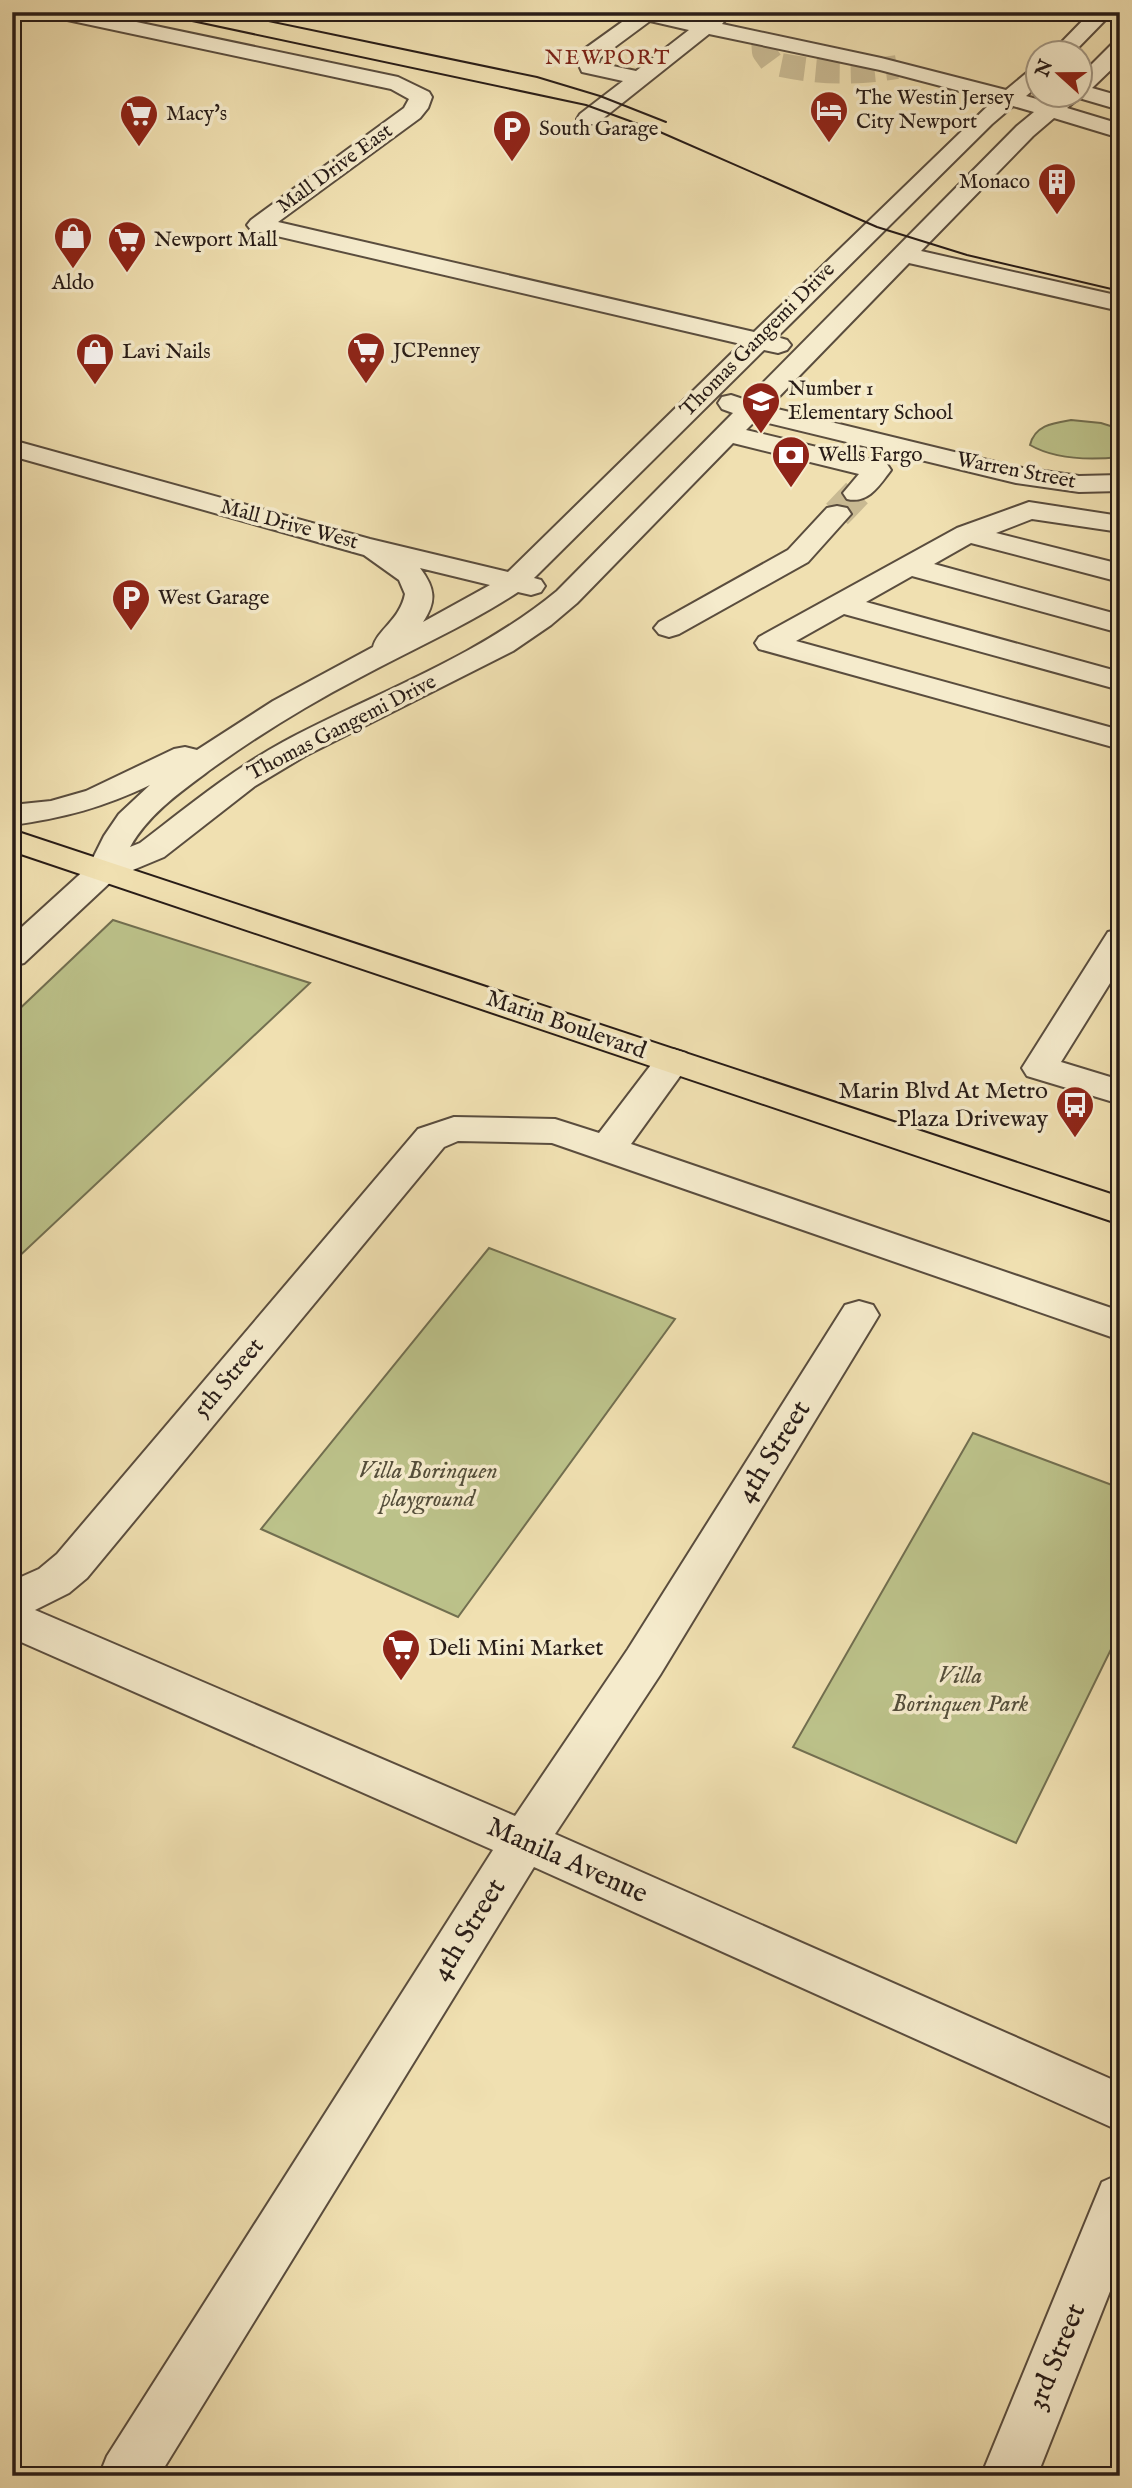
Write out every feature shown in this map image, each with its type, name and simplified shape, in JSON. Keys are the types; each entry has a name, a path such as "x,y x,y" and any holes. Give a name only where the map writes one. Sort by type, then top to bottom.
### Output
{"main road":[{"name":"Marin Boulevard","path":"12,840 1120,1211"}],"street":[{"name":"Mall Drive East","path":"58,12 398,84 421,97 412,113 259,225 749,349 807,352"},
{"path":"588,119 724,12"},
{"path":"1076,38 1103,12"},
{"path":"639,78 590,67 588,61 591,55 639,14 881,64 1120,131"},
{"path":"1094,75 1120,49"},
{"name":"Thomas Gangemi Drive","path":"104,870 119,834 141,809 242,732 366,662 453,620 515,581 749,349 1024,83"},
{"path":"1094,94 1120,103"},
{"name":"Thomas Gangemi Drive","path":"104,870 152,850 221,794 268,763 480,657 522,632 567,597 1025,131 1053,108"},
{"path":"903,254 1120,304"},
{"path":"749,349 753,365 749,378 730,398 731,405 749,410"},
{"name":"Warren Street","path":"749,410 1016,475 1079,484 1120,483"},
{"path":"727,433 877,470 857,492"},
{"name":"Mall Drive West","path":"12,448 363,546 515,581 567,597"},
{"path":"1120,524 1029,510 967,534 770,643 1120,740"},
{"path":"669,628 798,556 836,514"},
{"path":"967,534 1120,573"},
{"path":"363,546 410,572 418,589 419,599 414,618 366,662"},
{"path":"908,566 1120,624"},
{"path":"838,603 1120,681"},
{"path":"12,815 52,810 97,798 142,774 242,732"},
{"path":"12,955 104,870"},
{"path":"1120,939 1040,1068 1120,1092"},
{"path":"673,1061 607,1149 1120,1326"},
{"name":"5th Street","path":"12,1601 54,1581 72,1566 431,1138 454,1129 555,1131 607,1149"},
{"name":"4th Street","path":"127,2476 524,1842 644,1662 859,1315"},
{"name":"Manila Avenue","path":"12,1619 524,1842 1120,2108"},
{"name":"3rd Street","path":"1009,2476 1120,2199"}],"green space":[{"path":"1071,420 1101,423 1120,429 1120,457 1074,458 1051,454 1030,445 1040,429"},
{"path":"113,920 310,983 12,1263 12,1016"},
{"name":"Villa Borinquen playground","path":"489,1248 675,1319 458,1617 261,1529"},
{"name":"Villa Borinquen Park","path":"973,1433 1120,1488 1120,1631 1016,1843 793,1747"}],"tunnel":[{"path":"763,40 764,52 772,63 834,71 897,67"},
{"path":"837,514 857,493"}],"tram line":[{"path":"150,12 586,105 660,132 877,227 967,255 1120,291"},
{"path":"225,12 537,77 600,96 666,122"}],"place":[{"name":"The Westin Jersey City Newport","path":"829,144"},
{"name":"Macy's","path":"139,148"},
{"name":"South Garage","path":"512,163"},
{"name":"Monaco","path":"1057,216"},
{"name":"Aldo","path":"73,270"},
{"name":"Newport Mall","path":"127,274"},
{"name":"JCPenney","path":"366,385"},
{"name":"Lavi Nails","path":"95,386"},
{"name":"Number 1 Elementary School","path":"761,435"},
{"name":"Wells Fargo","path":"791,489"},
{"name":"West Garage","path":"131,632"},
{"name":"Marin Blvd At Metro Plaza Driveway","path":"1075,1139"},
{"name":"Deli Mini Market","path":"401,1682"}],"district":[{"name":"NEWPORT","path":"608,58"}]}
